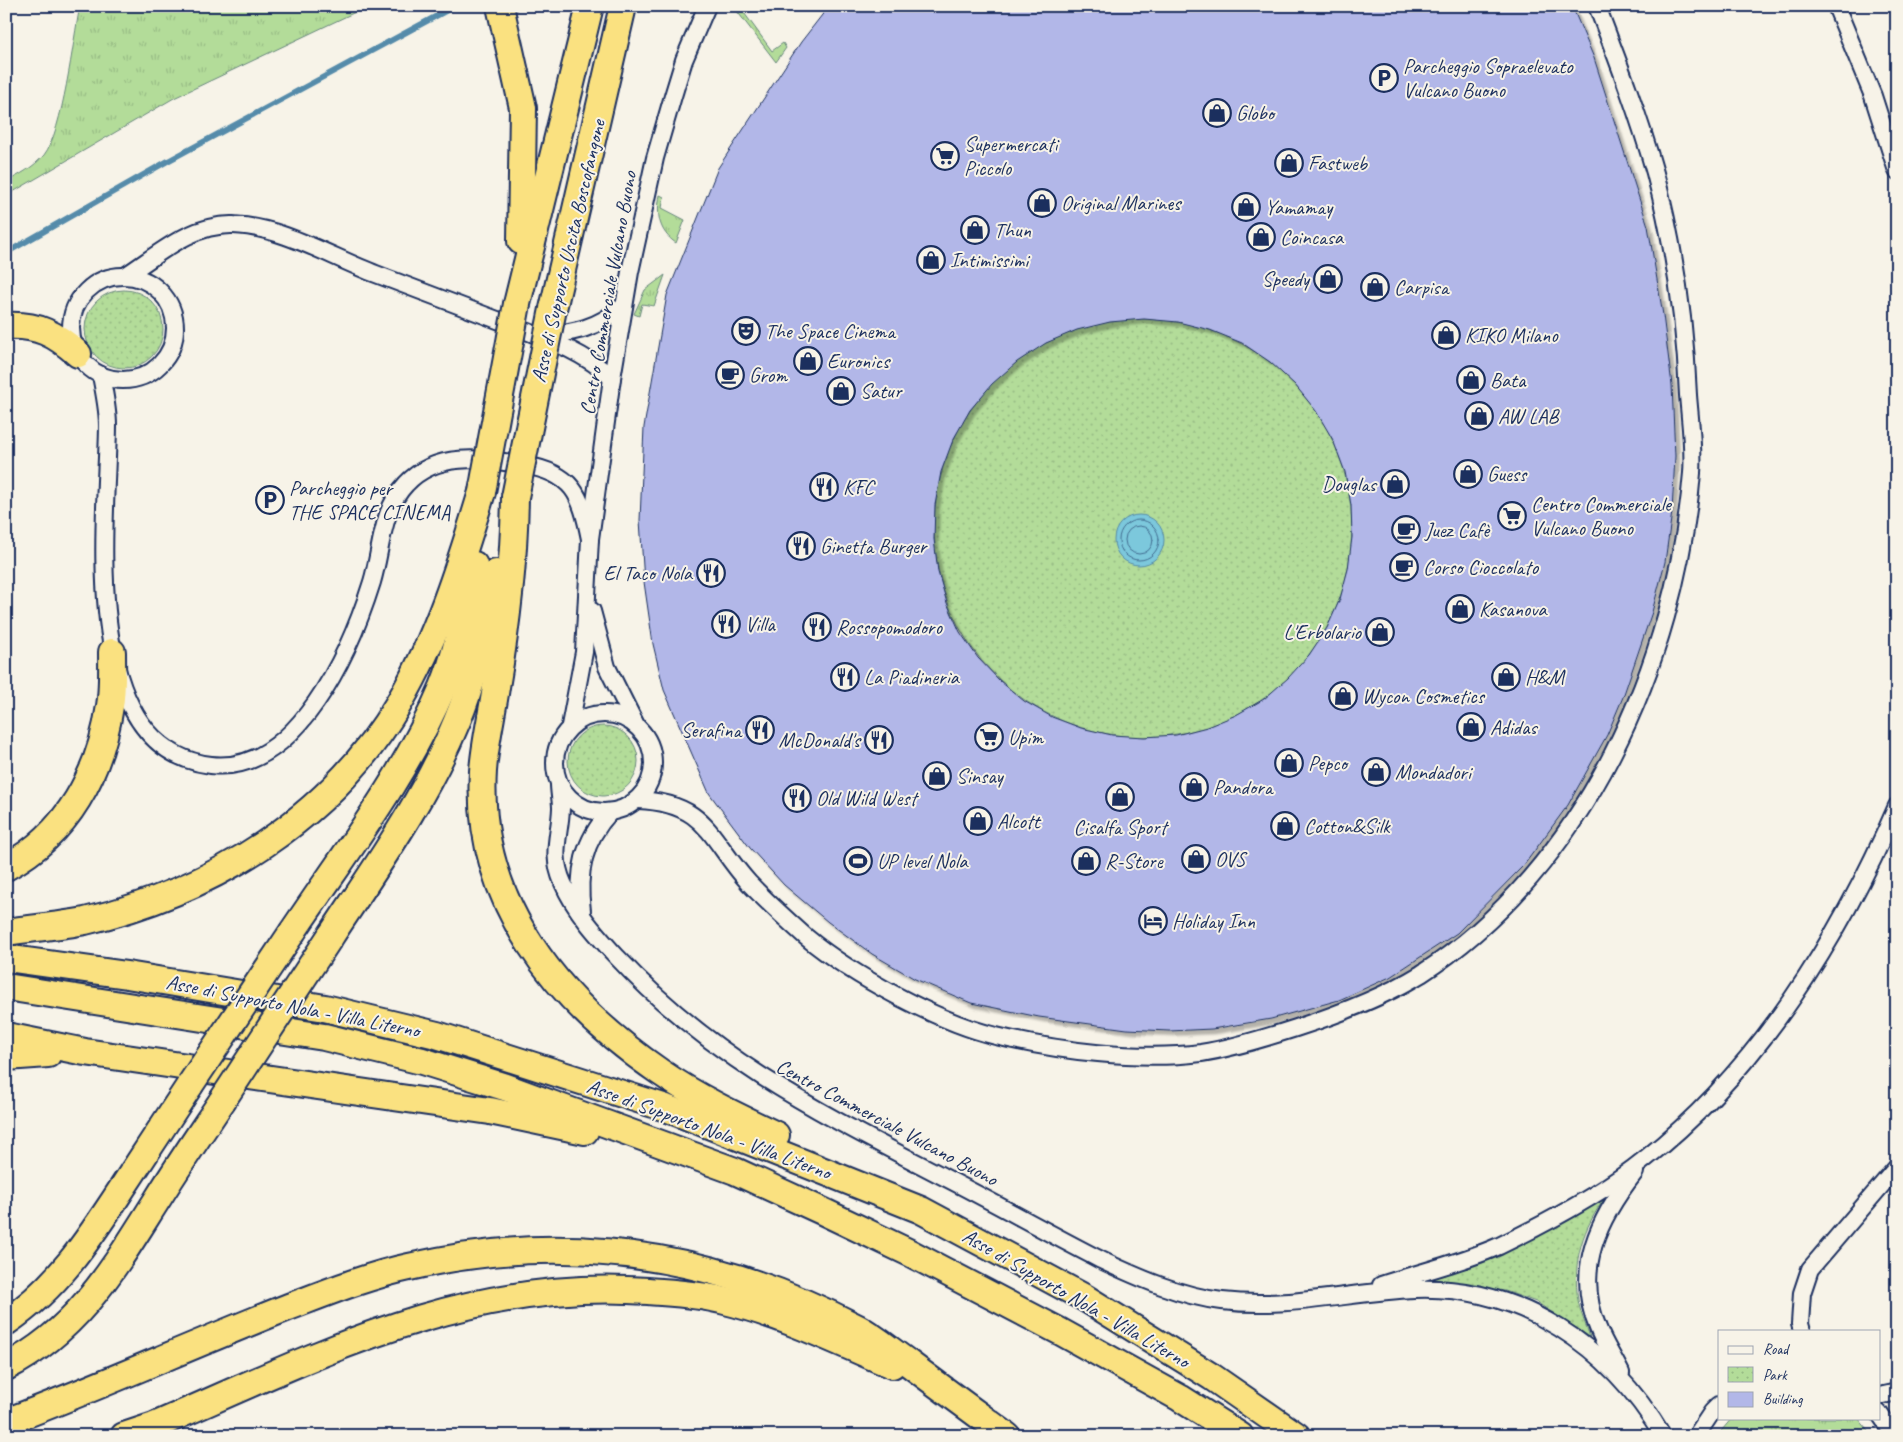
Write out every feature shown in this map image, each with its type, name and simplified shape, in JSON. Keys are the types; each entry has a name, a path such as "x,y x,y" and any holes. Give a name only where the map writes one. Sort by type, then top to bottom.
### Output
{"highway":[{"name":"Asse di Supporto Uscita Boscofangone","path":"482,492 517,304 590,6"},
{"name":"Asse di Supporto Uscita Boscofangone","path":"515,497 554,309 624,6"},
{"path":"500,7 523,108 523,194 517,304"},
{"path":"6,326 23,325 42,329 59,337 78,354"},
{"path":"6,1322 24,1310 61,1274 90,1236 401,770 444,686 459,636 477,553 482,492"},
{"path":"6,932 84,921 146,903 189,886 233,864 275,839 313,808 350,771 377,738 399,703 434,631 450,591 482,492"},
{"path":"6,1367 24,1358 59,1332 91,1300 400,832 422,793 457,720 473,674 515,497"},
{"path":"515,497 514,551 483,772 484,821 492,863 507,905 528,942 562,988 599,1024 660,1072 719,1107 921,1210"},
{"path":"6,867 49,837 72,810 92,775 103,740 111,704 112,652"},
{"name":"Asse di Supporto Nola - Villa Literno","path":"6,958 325,1008 437,1035 666,1108 921,1210 1085,1298 1212,1377 1297,1436"},
{"name":"Asse di Supporto Nola - Villa Literno","path":"6,987 324,1037 422,1061 505,1087 734,1171 910,1253 1171,1393 1240,1436"},
{"path":"6,1036 85,1052 490,1111 563,1126 734,1171"},
{"path":"6,1056 85,1052"},
{"path":"11,1420 335,1290 407,1267 479,1253 515,1249 624,1253 686,1264 742,1279 797,1299 861,1329 1007,1436"},
{"path":"124,1436 154,1426 334,1348 420,1317 511,1296 565,1289 615,1288 719,1300 775,1315 934,1383"}],"street":[{"name":"Centro Commerciale Vulcano Buono","path":"570,726 584,652 590,539 624,306 655,158 684,60 708,6"},
{"path":"559,784 568,797 580,807 595,812 610,812 625,808 638,800 668,804 687,812 701,821 748,882 778,911 833,957 873,982 952,1021 991,1035 1072,1050 1154,1054 1197,1053 1236,1046 1345,1012 1419,975 1472,935 1520,890 1549,857 1584,805 1624,730 1653,662 1670,600 1692,476 1685,334 1663,209 1638,120 1596,6"},
{"path":"1836,6 1873,96 1897,171"},
{"path":"126,276 168,245 186,236 203,230 232,225 256,228 286,236 375,274 541,336 598,365 612,378"},
{"path":"126,276 149,283 159,290 169,303 175,319 175,336 170,352 160,365 146,374 132,379 116,379 101,375 88,366 78,354 72,339 71,323 79,301 95,284 110,278 126,276"},
{"path":"541,336 576,333 592,328 624,306"},
{"path":"101,375 108,424 104,560 112,652 125,698 151,736 168,749 187,758 210,765 236,764 260,757 281,742 298,725 335,669 359,616 372,581 387,516 395,498 406,482 424,471 441,463 466,458 481,458 543,468 557,474 575,490 586,520 590,539"},
{"name":"Centro Commerciale Vulcano Buono","path":"588,595 597,636 607,666 636,725 647,738 653,754 648,786 638,800"},
{"name":"Centro Commerciale Vulcano Buono","path":"636,725 624,717 610,713 596,714 582,718 570,726 560,738 555,753 554,769 559,784 561,808 556,846 557,863 562,882 582,916 636,978 678,1016 760,1078 854,1131 1100,1260 1164,1286 1222,1301 1286,1303 1352,1295"},
{"path":"1352,1295 1466,1259 1498,1246 1580,1202 1644,1160 1699,1111 1773,1027 1813,965 1843,913 1880,844 1897,806"},
{"path":"582,916 579,888 581,863 589,841 610,812"},
{"path":"1627,1384 1598,1328 1590,1302 1588,1280 1593,1244 1606,1214 1644,1160"},
{"path":"1802,1330 1800,1324 1802,1293 1810,1269 1897,1167"},
{"path":"1352,1295 1424,1290 1484,1295 1512,1303 1544,1318 1594,1354 1627,1384 1645,1406 1663,1436"},
{"path":"1880,1396 1897,1392"},
{"path":"1696,1436 1718,1406"},
{"path":"1880,1414 1895,1436"}],"green space":[{"path":"80,6 368,6 174,98 6,196 6,182 36,163 44,155 51,143 62,106"},
{"path":"733,6 739,6 772,51 783,43 786,48 776,62"},
{"path":"660,195 664,197 662,208 685,220 676,243 666,234 660,222 658,209"},
{"path":"665,275 654,306 642,304 639,316 634,314 645,290"},
{"path":"124,290 139,293 151,302 160,314 163,329 160,344 151,356 139,365 124,368 109,365 97,356 88,344 85,329 88,314 97,302 109,293"},
{"path":"1143,319 1184,323 1223,335 1259,354 1291,380 1317,412 1336,448 1348,487 1352,528 1348,569 1336,608 1317,644 1291,676 1259,702 1223,721 1184,733 1143,737 1102,733 1063,721 1027,702 995,676 969,644 950,608 938,569 934,528 938,487 950,448 969,412 995,380 1027,354 1063,335 1102,323"},
{"path":"603,726 616,729 628,736 635,748 638,761 635,774 628,786 616,793 603,796 590,793 578,786 571,774 568,761 571,748 578,736 590,729"},
{"path":"1606,1197 1585,1232 1578,1258 1577,1286 1579,1305 1590,1337 1536,1302 1505,1291 1424,1279 1472,1265 1518,1246"},
{"path":"1730,1420 1860,1420 1873,1436 1717,1436"}],"water":[{"path":"1144,515 1157,522 1163,530 1163,550 1157,558 1149,564 1134,565 1121,558 1115,550 1114,535 1121,522 1129,516"}],"building":[{"name":"Centro Commerciale Vulcano Buono","path":"829,6 1572,6 1594,58 1648,226 1663,315 1672,385 1675,456 1672,512 1665,562 1652,612 1623,697 1607,735 1568,805 1524,865 1457,933 1390,977 1339,1000 1271,1019 1212,1029 1169,1031 1127,1029 1039,1017 971,1003 915,979 872,954 828,922 784,885 750,848 709,793 664,690 653,644 644,582 640,520 644,427 667,295 718,168 801,42","holes":["1144,319 1178,322 1210,330 1242,343 1270,362 1295,385 1316,411 1333,440 1345,472 1351,505 1352,537 1348,569 1340,599 1327,628 1309,655 1288,678 1264,699 1236,715 1207,727 1176,735 1144,737 1112,735 1081,728 1052,717 1024,701 1000,681 978,658 960,632 947,603 938,572 934,539 935,505 941,472 953,440 970,410 992,384 1017,362 1046,343 1077,330 1110,322"]}],"waterway":[{"path":"6,253 166,162 455,6"}],"place":[{"name":"Parcheggio Sopraelevato Vulcano Buono","path":"1384,78"},
{"name":"Globo","path":"1217,113"},
{"name":"Supermercati Piccolo","path":"945,156"},
{"name":"Fastweb","path":"1289,163"},
{"name":"Original Marines","path":"1042,203"},
{"name":"Yamamay","path":"1246,207"},
{"name":"Thun","path":"975,230"},
{"name":"Coincasa","path":"1261,237"},
{"name":"Intimissimi","path":"931,260"},
{"name":"Speedy","path":"1328,279"},
{"name":"Carpisa","path":"1375,287"},
{"name":"The Space Cinema","path":"746,331"},
{"name":"KIKO Milano","path":"1446,335"},
{"name":"Euronics","path":"808,361"},
{"name":"Grom","path":"730,375"},
{"name":"Bata","path":"1471,380"},
{"name":"Satur","path":"841,391"},
{"name":"AW LAB","path":"1479,416"},
{"name":"Guess","path":"1468,474"},
{"name":"Douglas","path":"1395,484"},
{"name":"KFC","path":"824,487"},
{"name":"Parcheggio per THE SPACE CINEMA","path":"270,500"},
{"name":"Centro Commerciale Vulcano Buono","path":"1512,516"},
{"name":"Juez Cafè","path":"1406,530"},
{"name":"Ginetta Burger","path":"801,546"},
{"name":"Corso Cioccolato","path":"1404,567"},
{"name":"El Taco Nola","path":"711,573"},
{"name":"Kasanova","path":"1460,609"},
{"name":"Villa","path":"726,624"},
{"name":"Rossopomodoro","path":"817,627"},
{"name":"L'Erbolario","path":"1380,632"},
{"name":"La Piadineria","path":"845,677"},
{"name":"H&M","path":"1506,677"},
{"name":"Wycon Cosmetics","path":"1343,696"},
{"name":"Adidas","path":"1471,727"},
{"name":"Serafina","path":"760,730"},
{"name":"Upim","path":"989,737"},
{"name":"McDonald's","path":"879,740"},
{"name":"Pepco","path":"1289,763"},
{"name":"Mondadori","path":"1376,772"},
{"name":"Sinsay","path":"937,776"},
{"name":"Pandora","path":"1194,787"},
{"name":"Cisalfa Sport","path":"1120,797"},
{"name":"Old Wild West","path":"797,798"},
{"name":"Alcott","path":"978,821"},
{"name":"Cotton&Silk","path":"1285,826"},
{"name":"OVS","path":"1196,859"},
{"name":"UP level Nola","path":"858,861"},
{"name":"R-Store","path":"1086,861"},
{"name":"Holiday Inn","path":"1153,921"}]}
